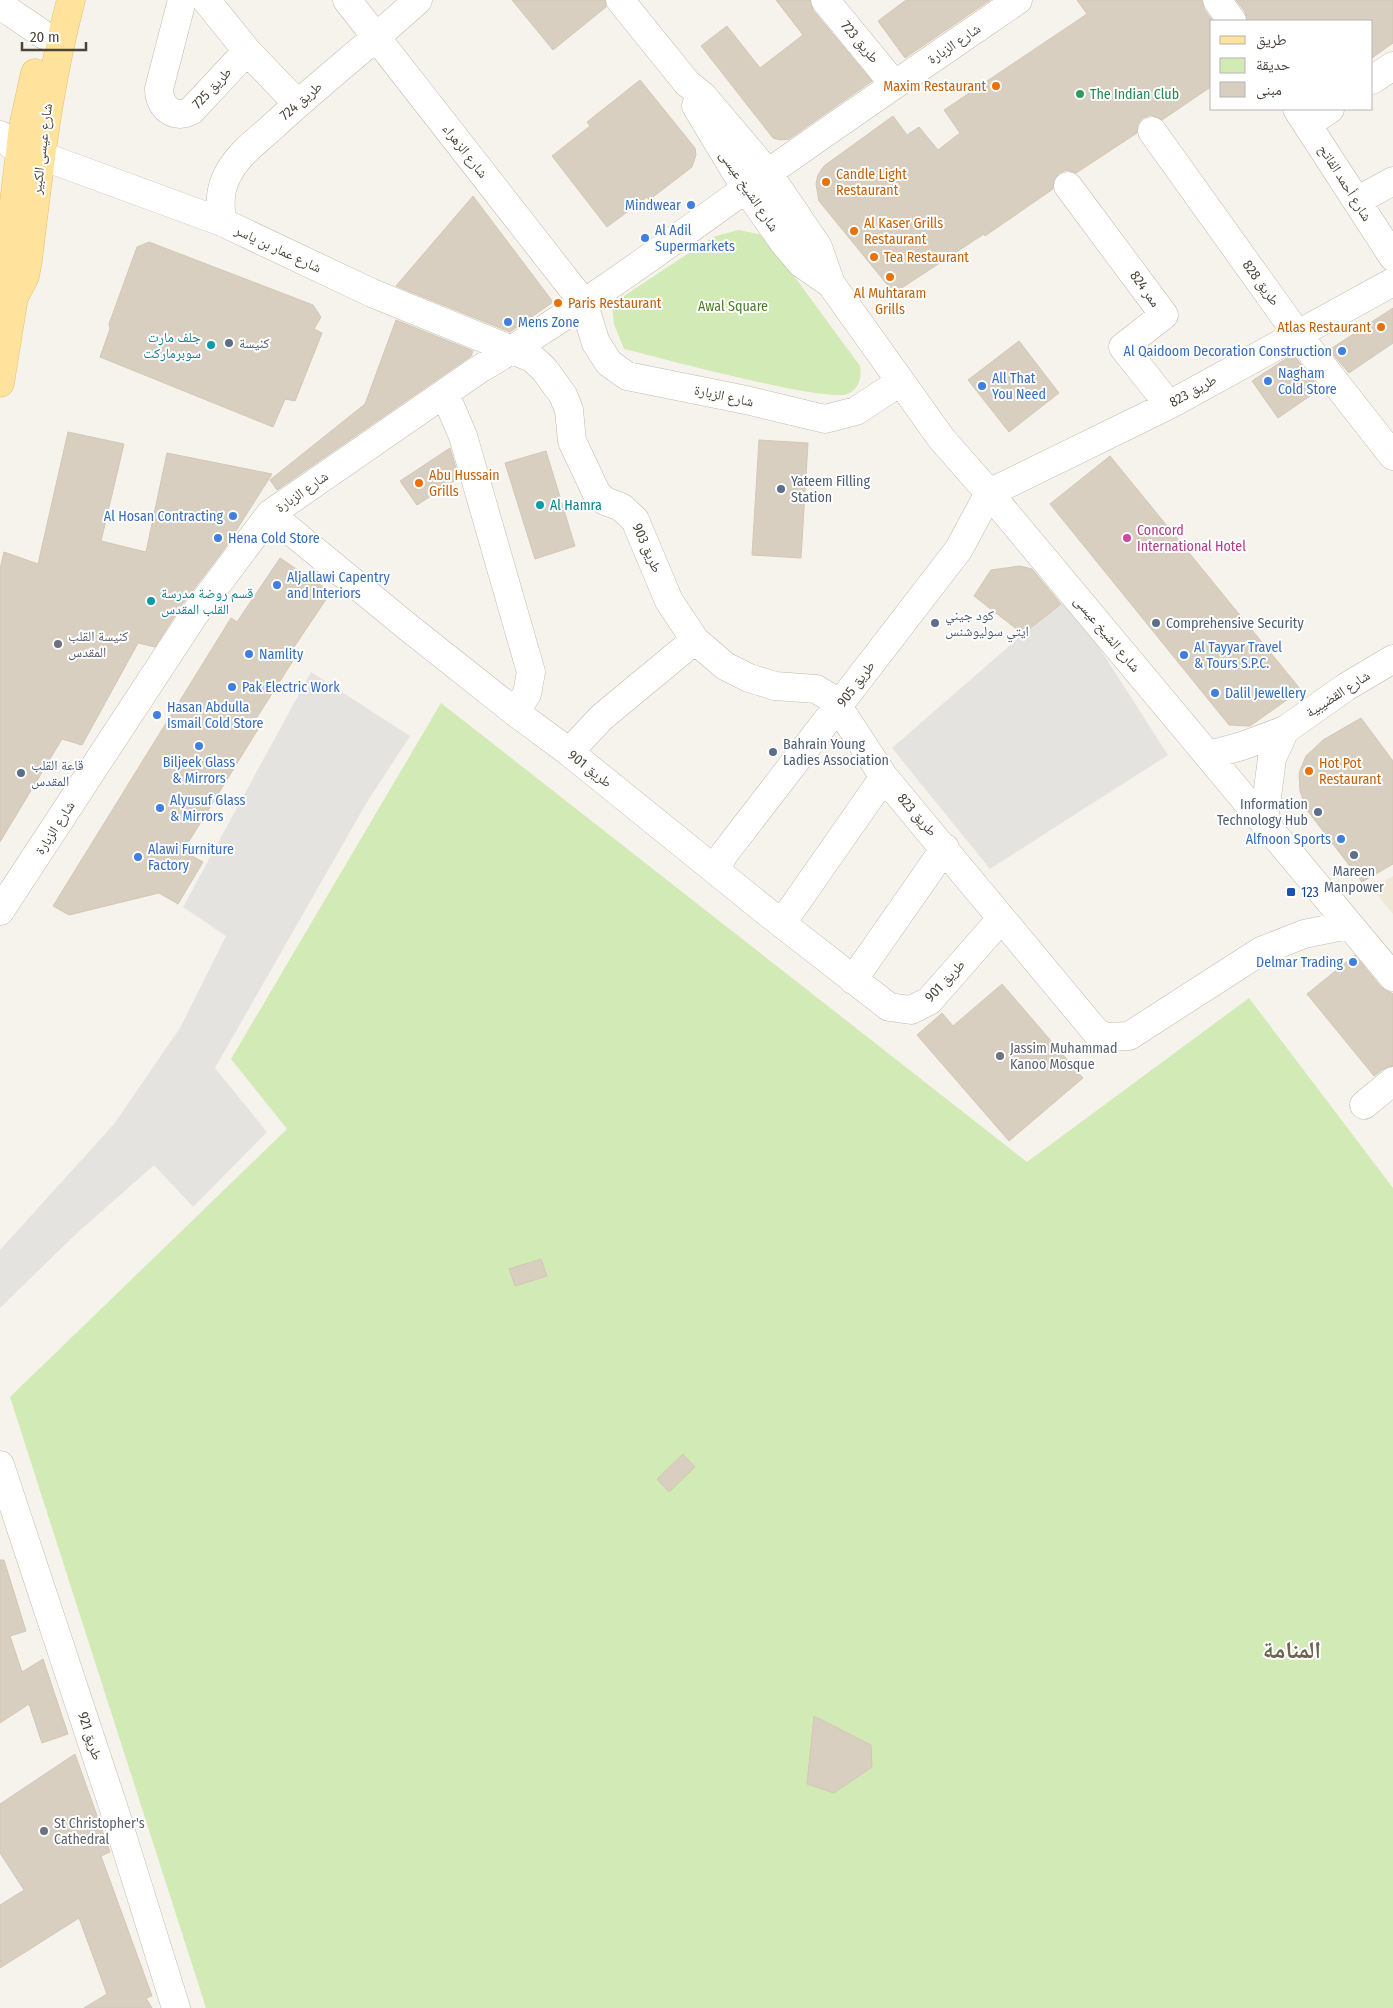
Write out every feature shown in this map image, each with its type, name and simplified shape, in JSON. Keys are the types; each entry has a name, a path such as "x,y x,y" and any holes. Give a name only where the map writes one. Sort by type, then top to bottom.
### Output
{"main road":[{"name":"شارع عيسى الكبير","path":"0,384 14,296 25,276 28,260 31,154 23,127 53,0"},
{"name":"شارع عيسى الكبير","path":"14,296 9,256 9,195 31,154 45,115 59,45 71,0"}],"street":[{"name":"طريق 725","path":"182,0 159,89 162,101 173,113 179,115 191,111 247,51"},
{"path":"206,0 247,51 298,103"},
{"name":"شارع الزهراء","path":"347,0 583,302"},
{"name":"طريق 724","path":"222,222 220,203 222,188 228,173 238,159 298,103 418,0"},
{"name":"شارع الشيخ عيسى","path":"620,0 687,83 702,96 768,173 818,247 831,284 941,438 1209,755 1393,977"},
{"name":"طريق 723","path":"825,0 894,84"},
{"name":"شارع الزبارة","path":"0,911 194,615 270,514 444,394 583,302 894,84 1018,0"},
{"path":"1217,0 1231,20"},
{"path":"0,5 44,35"},
{"path":"1373,79 1393,66"},
{"name":"شارع الشيخ عيسى","path":"687,83 699,113 746,189 801,263 831,284"},
{"name":"شارع أحمد الفاتح","path":"1312,114 1357,201 1393,258"},
{"name":"طريق 828","path":"1152,132 1298,335 1393,456"},
{"name":"شارع عمار بن ياسر","path":"0,136 31,154 222,222 372,292 512,350"},
{"path":"1357,201 1393,181"},
{"name":"ممر 824","path":"1068,186 1164,315 1123,346 1169,405"},
{"name":"طريق 823","path":"989,493 1169,405 1393,282"},
{"name":"شارع الزبارة","path":"583,302 596,343 609,363 626,376 746,400 825,419 856,411 900,382"},
{"name":"طريق 903","path":"512,350 532,358 555,381 569,410 572,441 590,481 601,499 621,507 635,520 669,601 696,640 725,666 749,678 775,686 816,689 828,695 839,707"},
{"path":"444,394 463,436 531,672 527,694 515,712"},
{"name":"طريق 905","path":"716,870 724,854 959,549 989,493"},
{"name":"طريق 901","path":"270,514 515,712 569,752 889,1007 911,1010 929,1001 1001,919"},
{"path":"569,752 602,717 696,640"},
{"name":"شارع القضيبية","path":"1209,755 1242,746 1285,730 1346,687 1393,659"},
{"name":"طريق 823","path":"839,707 884,777 945,848 1001,919"},
{"path":"1264,821 1272,758 1285,730"},
{"path":"782,923 884,777"},
{"path":"853,980 945,848"},
{"path":"1001,919 1091,1027 1106,1036 1118,1038 1129,1036 1141,1030 1261,951 1304,934 1348,925"},
{"path":"1364,1105 1393,1081"},
{"name":"طريق 921","path":"0,1465 113,1806 176,2008"}],"shaded area":[{"path":"1068,599 1168,755 990,869 892,748 1023,634"},
{"path":"311,672 410,736 367,802 215,1068 267,1132 193,1207 154,1165 76,1234 0,1308 0,1250 114,1124 180,1028 226,936 183,907"},
{"path":"1393,876 1393,914 1372,888"}],"green space":[{"name":"Awal Square","path":"738,230 764,235 860,366 859,383 851,392 832,395 776,386 624,349 614,324 612,304 713,237"},
{"path":"441,703 1027,1162 1249,998 1393,1188 1393,2008 206,2008 10,1397 287,1129 231,1059"}],"building":[{"path":"512,0 605,0 606,7 553,50"},
{"path":"776,0 810,0 813,10 872,81 789,139 780,140 773,138 701,46 727,26 760,68 803,35"},
{"path":"906,0 990,0 905,58 878,21"},
{"path":"1077,0 1202,0 1204,9 1212,20 1210,20 1210,87 1162,120 1151,115 1143,118 1138,124 1137,133 1076,173 1067,170 1059,173 1054,180 1053,189 985,236 984,234 894,293 819,201 816,184 818,175 824,166 893,116 907,135 919,127 938,150 960,133 944,110 1087,14"},
{"path":"1236,0 1393,0 1393,43 1373,57 1373,20 1247,20 1245,12"},
{"path":"640,80 695,148 696,155 692,167 649,200 647,197 607,227 552,156 590,126 587,122"},
{"path":"473,196 553,302 510,332 396,286"},
{"name":"جلف مارت سوبرماركت","path":"149,242 313,305 321,317 314,329 322,333 295,401 285,399 273,427 100,357 110,329 109,324 137,247"},
{"path":"1393,308 1393,343 1349,373 1329,350"},
{"path":"396,320 473,351 471,356 277,490 270,480 365,404"},
{"path":"1019,341 1059,393 1009,432 968,380"},
{"path":"1293,354 1320,389 1278,418 1252,381"},
{"path":"68,432 124,444 101,541 146,552 167,453 272,474 225,548 181,606 155,647 138,643 82,745 62,739 0,842 0,569 4,552 38,564"},
{"name":"Yateem Filling Station","path":"759,440 808,443 801,558 752,555"},
{"path":"450,448 459,478 417,505 400,481"},
{"name":"Al Hamra","path":"546,451 575,546 535,559 505,463"},
{"path":"1110,456 1301,690 1250,726 1229,725 1050,504"},
{"path":"280,558 331,592 288,656 294,659 254,722 260,726 183,851 203,862 178,904 159,893 69,915 53,906 231,618 237,622"},
{"path":"1020,566 1032,569 1061,604 1023,634 974,596 991,570"},
{"path":"1361,718 1393,761 1393,864 1362,882 1307,810 1300,791 1299,773 1306,756 1323,740"},
{"path":"1355,955 1381,987 1393,994 1393,1066 1383,1069 1374,1076 1307,994"},
{"name":"Jassim Muhammad Kanoo Mosque","path":"1002,984 1083,1078 1009,1141 917,1035 942,1013 953,1026"},
{"path":"541,1259 547,1276 515,1286 509,1269"},
{"path":"683,1454 695,1467 669,1492 657,1479"},
{"path":"0,1560 4,1560 26,1631 10,1636 22,1672 43,1659 68,1734 42,1743 29,1704 0,1723"},
{"path":"814,1716 871,1745 872,1767 834,1793 807,1784"},
{"path":"75,1754 110,1852 101,1856 152,1996 146,1998 152,2008 84,2008 107,1994 79,1918 0,1968 0,1905 24,1890 0,1853 0,1804"}],"place":[{"name":"Maxim Restaurant","path":"996,86"},
{"name":"The Indian Club","path":"1080,94"},
{"name":"Candle Light Restaurant","path":"826,182"},
{"name":"Mindwear","path":"691,205"},
{"name":"Al Kaser Grills Restaurant","path":"854,231"},
{"name":"Al Adil Supermarkets","path":"645,238"},
{"name":"Tea Restaurant","path":"874,257"},
{"name":"Al Muhtaram Grills","path":"890,277"},
{"name":"Paris Restaurant","path":"558,303"},
{"name":"Mens Zone","path":"508,322"},
{"name":"Atlas Restaurant","path":"1381,327"},
{"name":"كنيسة","path":"229,343"},
{"name":"جلف مارت سوبرماركت","path":"211,345"},
{"name":"Al Qaidoom Decoration Construction","path":"1342,351"},
{"name":"Nagham Cold Store","path":"1268,381"},
{"name":"All That You Need","path":"982,386"},
{"name":"Abu Hussain Grills","path":"419,483"},
{"name":"Yateem Filling Station","path":"781,489"},
{"name":"Al Hamra","path":"540,505"},
{"name":"Al Hosan Contracting","path":"233,516"},
{"name":"Hena Cold Store","path":"218,538"},
{"name":"Concord International Hotel","path":"1127,538"},
{"name":"Aljallawi Capentry and Interiors","path":"277,585"},
{"name":"قسم روضة مدرسة القلب المقدس","path":"151,601"},
{"name":"كود جيني ايتي سوليوشنس","path":"935,623"},
{"name":"Comprehensive Security","path":"1156,623"},
{"name":"كنيسة القلب المقدس","path":"58,644"},
{"name":"Namlity","path":"249,654"},
{"name":"Al Tayyar Travel & Tours S.P.C.","path":"1184,655"},
{"name":"Pak Electric Work","path":"232,687"},
{"name":"Dalil Jewellery","path":"1215,693"},
{"name":"Hasan Abdulla Ismail Cold Store","path":"157,715"},
{"name":"Biljeek Glass & Mirrors","path":"199,746"},
{"name":"Bahrain Young Ladies Association","path":"773,752"},
{"name":"Hot Pot Restaurant","path":"1309,771"},
{"name":"قاعة القلب المقدس","path":"21,773"},
{"name":"Alyusuf Glass & Mirrors","path":"160,808"},
{"name":"Information Technology Hub","path":"1318,812"},
{"name":"Alfnoon Sports","path":"1341,839"},
{"name":"Mareen Manpower","path":"1354,855"},
{"name":"Alawi Furniture Factory","path":"138,857"},
{"name":"123","path":"1291,892"},
{"name":"Delmar Trading","path":"1353,962"},
{"name":"Jassim Muhammad Kanoo Mosque","path":"1000,1056"},
{"name":"St Christopher's Cathedral","path":"44,1831"}],"district":[{"name":"المنامة","path":"1292,1650"}]}
